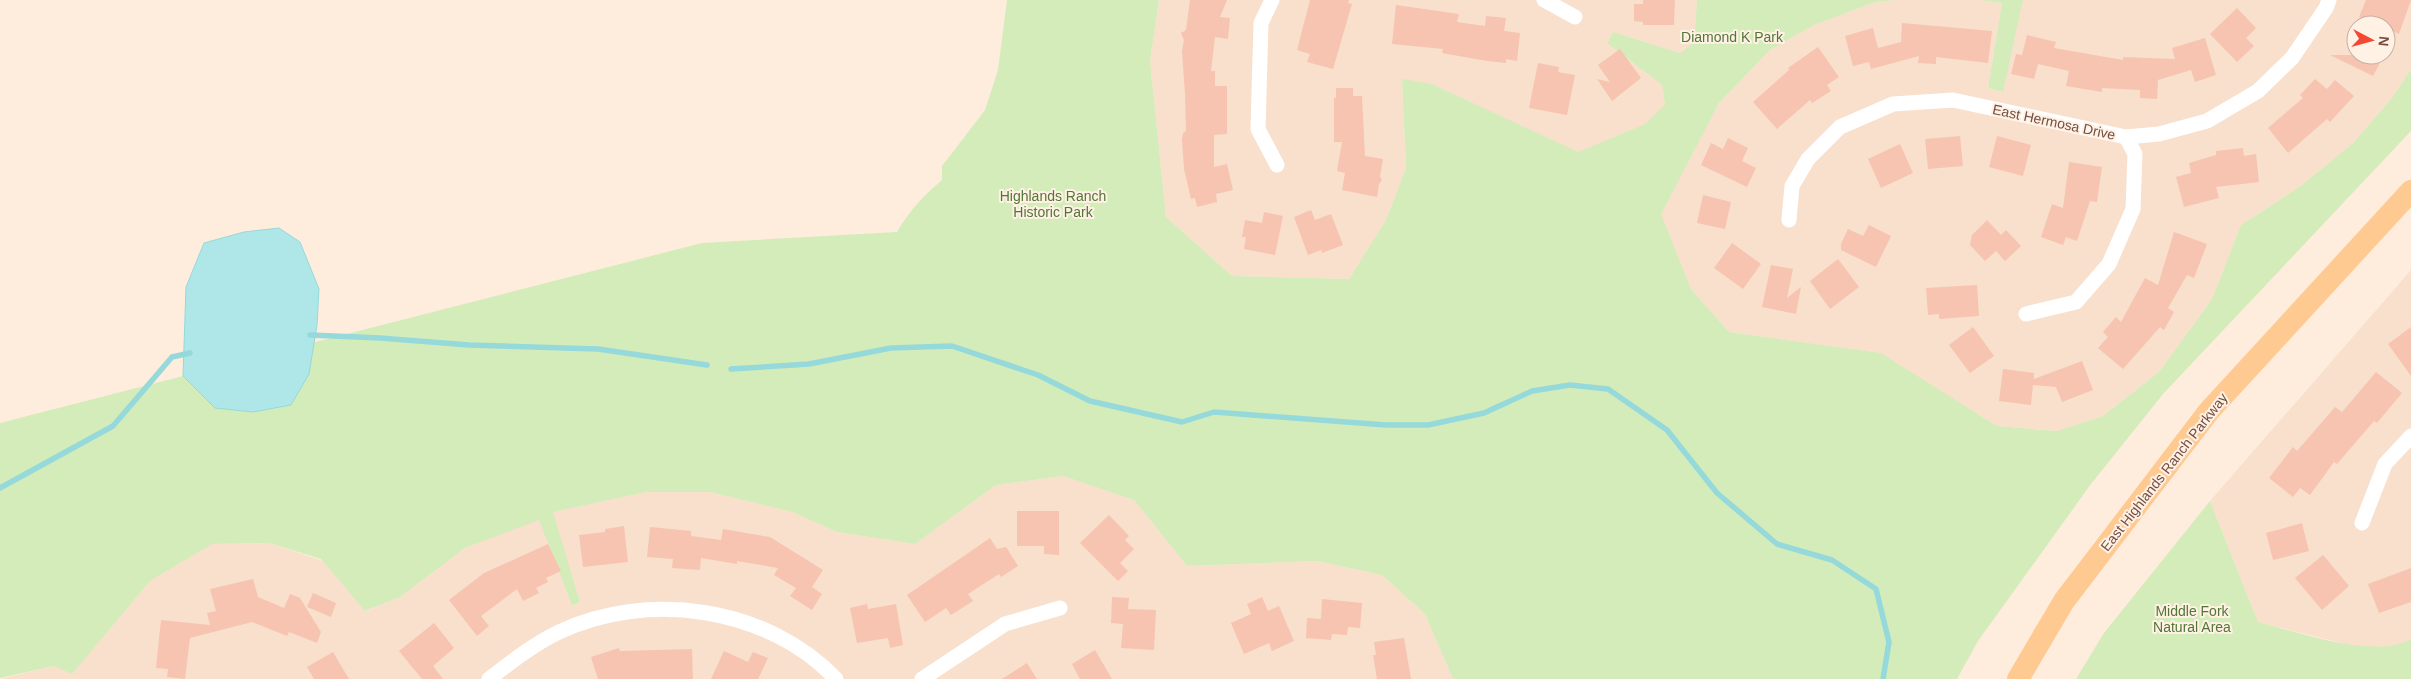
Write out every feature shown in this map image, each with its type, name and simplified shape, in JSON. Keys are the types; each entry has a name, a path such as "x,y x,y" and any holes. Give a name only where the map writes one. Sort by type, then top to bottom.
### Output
{"main road":[{"name":"East Highlands Ranch Parkway","path":"2018,679 2064,601 2209,411 2411,191"}],"street":[{"path":"1272,0 1261,22 1258,129 1277,165"},
{"path":"1544,0 1575,17"},
{"name":"East Hermosa Drive","path":"1789,220 1792,186 1808,159 1840,127 1893,104 1952,100 2126,137 2159,134 2208,121 2258,91 2292,58 2326,8 2328,0"},
{"path":"2026,314 2076,302 2109,264 2133,209 2134,154 2126,137"},
{"path":"2362,523 2385,464 2411,436"},
{"path":"922,679 1005,624 1060,608"},
{"path":"489,679 512,661 559,632 580,624 604,617 656,609 681,609 731,618 754,626 796,646 836,679"}],"shaded area":[{"path":"1159,0 1697,0 1694,42 1680,53 1613,32 1607,43 1662,85 1665,104 1645,124 1578,153 1432,84 1402,80 1406,168 1386,220 1349,279 1232,276 1166,217 1150,61"},
{"path":"1897,0 1979,0 2002,3 1988,88 2002,92 2023,0 2411,0 2411,69 2392,98 2353,143 2302,185 2241,225 2212,299 2160,371 2103,416 2058,431 1997,426 1880,353 1729,332 1691,289 1660,214 1719,103 1770,50 1814,25 1875,2"},
{"path":"2411,270 2411,639 2401,645 2361,648 2258,622 2210,501"},
{"path":"1063,476 1134,500 1187,566 1317,561 1382,575 1425,614 1453,679 0,679 54,666 72,673 150,581 211,544 269,543 323,561 366,611 400,597 465,548 539,519 572,606 580,602 552,512 646,492 710,492 792,512 837,532 915,544 996,485"}],"green space":[{"path":"1007,0 1159,0 1150,61 1166,217 1232,276 1349,279 1386,220 1406,168 1402,79 1432,84 1578,152 1645,124 1665,104 1662,85 1607,43 1613,32 1680,53 1694,42 1697,0 1897,0 1875,2 1814,25 1770,50 1719,103 1661,214 1691,289 1729,332 1881,353 1997,426 2057,431 2103,416 2160,371 2212,299 2241,225 2302,185 2353,143 2392,98 2411,69 2411,131 2163,394 2091,484 1978,641 1957,679 1453,679 1425,614 1382,575 1317,561 1187,566 1134,500 1063,476 996,485 915,544 837,532 792,512 710,492 646,492 553,512 580,602 572,606 539,520 465,548 400,597 365,611 321,559 269,543 212,544 150,581 72,674 54,666 0,678 0,423 702,243 897,232 917,204 942,180 942,166 985,110 998,70"},
{"path":"1979,0 2023,0 2003,92 1988,88 2002,3"},
{"name":"Middle Fork Natural Area","path":"2210,501 2258,622 2314,637 2357,645 2377,647 2395,645 2411,639 2411,679 2076,679 2104,633"}],"water":[{"path":"279,228 300,242 319,289 317,325 309,374 291,405 253,412 215,408 183,376 186,287 204,243 244,232"}],"building":[{"path":"1190,0 1227,0 1220,17 1230,18 1228,39 1215,37 1211,71 1215,71 1215,86 1227,86 1227,134 1214,135 1214,167 1227,164 1233,190 1216,194 1217,202 1197,207 1195,198 1191,199 1184,169 1182,140 1183,133 1186,131 1182,51 1184,40 1181,33 1186,30"},
{"path":"1310,0 1349,0 1348,3 1352,4 1333,69 1307,62 1310,54 1297,50"},
{"path":"1643,0 1675,0 1674,25 1643,25 1643,22 1634,21 1634,4 1643,4"},
{"path":"2366,0 2411,0 2399,34 2396,33 2396,15 2360,15"},
{"path":"1396,5 1459,14 1457,22 1485,26 1486,16 1506,18 1504,31 1520,33 1517,61 1506,59 1506,63 1487,61 1442,53 1443,49 1392,44"},
{"path":"2237,8 2256,28 2246,38 2254,46 2237,62 2210,34"},
{"path":"1902,23 1992,31 1988,63 1936,57 1936,64 1918,63 1919,56 1871,69 1869,62 1853,66 1845,36 1873,28 1878,48 1901,42"},
{"path":"2027,35 2056,42 2054,48 2123,60 2123,57 2175,59 2172,48 2205,38 2216,75 2195,82 2191,70 2158,80 2157,99 2140,98 2140,90 2102,88 2102,92 2066,86 2069,71 2038,64 2034,79 2011,74 2016,54 2022,55"},
{"path":"1818,47 1839,77 1827,85 1831,91 1812,103 1810,100 1777,129 1753,102 1789,70 1788,68"},
{"path":"1620,49 1641,78 1612,101 1597,79 1610,82 1598,65"},
{"path":"2330,55 2346,55 2346,63"},
{"path":"1538,63 1559,67 1558,72 1575,75 1567,115 1529,108"},
{"path":"2350,65 2379,65 2373,76"},
{"path":"2315,79 2327,89 2335,80 2354,96 2330,122 2327,119 2288,153 2268,128 2303,98 2300,95"},
{"path":"1336,88 1353,88 1353,96 1362,96 1365,156 1383,159 1380,177 1382,180 1379,184 1377,197 1342,190 1345,173 1337,171 1342,142 1334,142 1334,98 1336,98"},
{"path":"1960,136 1963,166 1928,169 1925,139"},
{"path":"1997,136 2031,145 2023,176 1989,167"},
{"path":"1728,138 1748,148 1742,161 1756,168 1747,187 1701,165 1711,143 1723,149"},
{"path":"1900,144 1913,173 1881,188 1868,159"},
{"path":"2243,148 2244,156 2256,154 2259,182 2216,187 2219,198 2184,207 2176,177 2191,173 2189,163 2216,155 2216,151"},
{"path":"2069,162 2102,167 2097,202 2090,201 2077,241 2066,237 2063,245 2041,237 2052,204 2063,208"},
{"path":"1703,195 1731,202 1725,229 1697,223"},
{"path":"1311,210 1315,220 1331,214 1343,245 1322,253 1321,250 1308,255 1294,217"},
{"path":"1264,212 1283,216 1275,255 1244,249 1246,237 1242,237 1245,220 1262,223"},
{"path":"1987,220 2001,235 2006,230 2021,246 2005,261 1996,251 1985,261 1970,245 1972,235"},
{"path":"1869,225 1891,236 1876,267 1841,250 1841,244 1848,229 1863,236"},
{"path":"2174,232 2207,244 2194,278 2187,275 2168,308 2174,312 2164,330 2160,327 2123,369 2098,348 2108,337 2103,332 2116,317 2121,322 2145,278 2158,285"},
{"path":"1732,243 1761,264 1743,289 1714,268"},
{"path":"1838,259 1859,287 1830,309 1810,281"},
{"path":"1771,265 1793,269 1787,298 1801,287 1796,314 1762,307"},
{"path":"1977,285 1979,316 1939,319 1939,314 1928,315 1926,288"},
{"path":"1973,327 1994,356 1970,373 1949,345"},
{"path":"2411,327 2411,376 2388,344"},
{"path":"2082,361 2093,390 2062,402 2056,387 2033,385 2031,405 1999,401 2003,369 2034,373 2034,379"},
{"path":"2376,372 2402,393 2377,423 2374,421 2337,464 2334,462 2310,495 2300,488 2293,497 2269,478 2293,447 2297,451 2335,407 2342,412"},
{"path":"1017,511 1059,511 1059,555 1044,554 1044,546 1017,546"},
{"path":"1109,515 1129,536 1125,540 1134,549 1120,563 1128,571 1118,581 1080,543"},
{"path":"2302,523 2309,551 2273,560 2266,533"},
{"path":"624,526 628,562 583,567 579,535 605,532 605,529"},
{"path":"650,527 691,531 691,536 721,540 723,529 770,537 823,570 812,587 822,594 812,610 790,596 796,588 774,575 778,568 737,561 737,564 701,558 700,570 672,568 673,559 647,557"},
{"path":"990,538 997,549 1006,547 1018,566 1001,577 999,574 968,594 973,601 951,615 946,608 925,622 907,595"},
{"path":"548,544 561,571 546,578 548,582 536,588 539,593 523,601 517,589 481,616 489,626 477,636 449,600 484,573"},
{"path":"2323,555 2349,586 2322,610 2295,578"},
{"path":"2411,568 2411,602 2379,613 2368,584"},
{"path":"253,579 258,597 284,608 290,594 300,598 321,632 317,643 289,632 287,636 252,622 190,638 185,679 167,677 168,669 156,668 161,620 210,625 207,613 216,611 210,589"},
{"path":"313,593 336,603 331,617 307,607"},
{"path":"1112,597 1129,598 1128,609 1156,610 1154,650 1121,648 1123,624 1111,623"},
{"path":"1262,597 1268,611 1279,606 1294,641 1272,651 1269,643 1244,654 1231,623 1251,614 1247,604"},
{"path":"1322,599 1362,603 1360,628 1348,627 1347,635 1332,634 1331,640 1306,638 1307,618 1321,619"},
{"path":"867,604 868,609 896,604 903,645 890,648 888,638 857,643 850,608"},
{"path":"434,623 454,648 433,666 443,679 422,679 399,651"},
{"path":"1404,638 1411,679 1377,679 1373,655 1376,655 1374,642"},
{"path":"619,648 620,651 692,649 693,679 598,679 591,657"},
{"path":"1095,650 1112,679 1080,679 1072,664"},
{"path":"724,651 748,662 753,652 768,658 758,679 711,679"},
{"path":"333,652 349,679 314,679 307,667"},
{"path":"1027,663 1037,679 1002,679"}],"waterway":[{"path":"310,335 469,345 598,349 707,365"},
{"path":"731,369 809,364 891,348 952,346 1038,375 1090,401 1182,422 1214,412 1386,425 1428,425 1484,413 1532,391 1570,385 1608,389 1667,430 1717,493 1777,544 1832,560 1876,589 1889,642 1883,679"},
{"path":"0,488 113,426 172,357 190,353"}],"park label":[{"name":"Diamond K Park","path":"1732,37"},
{"name":"Highlands Ranch Historic Park","path":"1053,204"}]}
